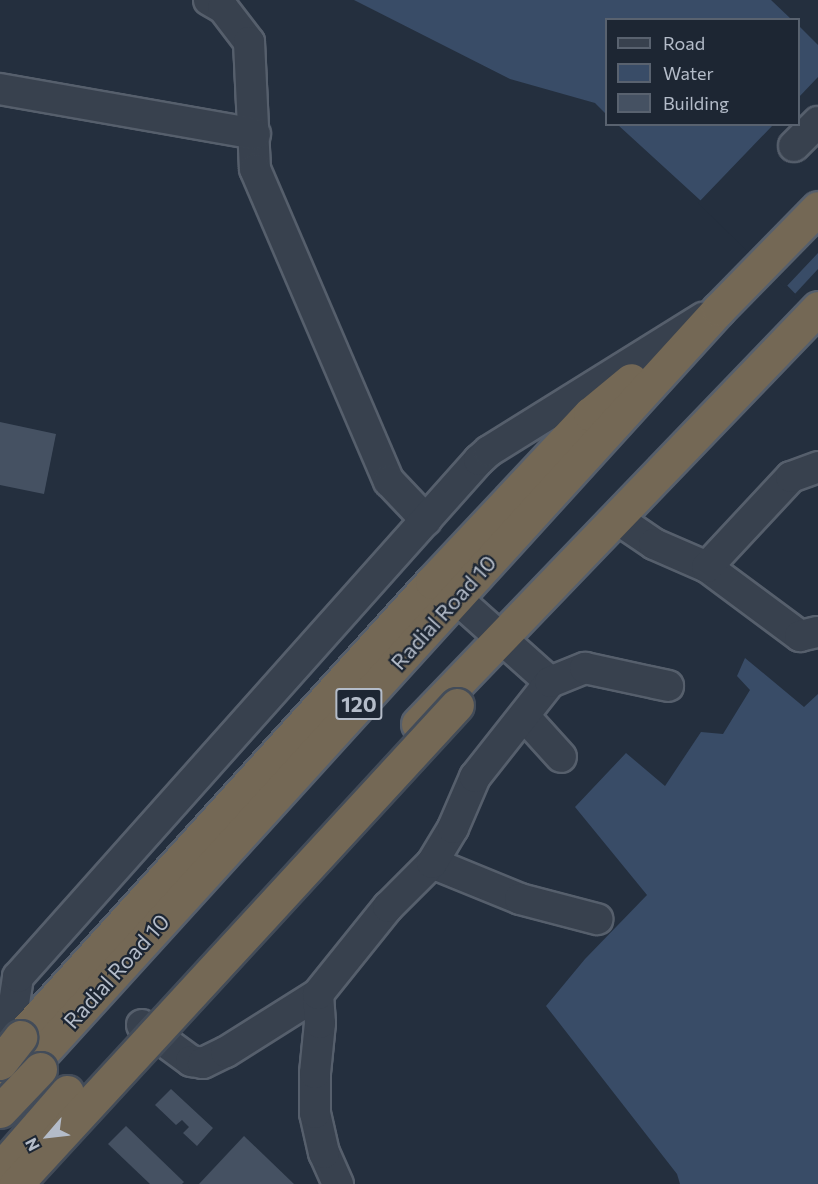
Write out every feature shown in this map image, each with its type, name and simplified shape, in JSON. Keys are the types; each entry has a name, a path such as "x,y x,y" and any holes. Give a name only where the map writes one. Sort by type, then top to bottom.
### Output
{"highway":[{"name":"Radial Road 10","path":"0,1101 444,590 818,208"},
{"name":"120","path":"3,1184 142,1025 447,694 813,313"},
{"path":"0,1063 28,1028 444,590"},
{"path":"16,1184 457,705 501,639"},
{"path":"0,1111 40,1070"},
{"path":"0,1168 67,1092"},
{"path":"0,1101 39,1142"}],"street":[{"path":"209,0 223,8 249,42 255,169 389,481 426,520"},
{"path":"0,89 255,134"},
{"path":"794,146 818,122"},
{"path":"0,1090 18,977 489,451 719,309"},
{"path":"707,567 791,477 818,467"},
{"path":"616,518 654,544 707,567 800,636 818,632"},
{"path":"444,590 550,682"},
{"path":"142,1025 191,1061 203,1062 225,1052 318,994 388,907 432,863 453,828 475,777 550,682 585,668 668,686"},
{"path":"524,716 561,757"},
{"path":"432,863 520,898 597,919"},
{"path":"318,994 320,1023 315,1074 315,1113 324,1153 338,1184"}],"water":[{"path":"354,0 771,0 790,18 605,18 605,113 595,103 510,79"},
{"path":"800,27 818,45 818,317 735,232 619,126 800,126"},
{"path":"745,658 804,707 818,694 818,1184 680,1184 677,1174 546,1006 585,959 647,895 575,807 626,753 665,786 701,732 723,734 750,690 737,676"}],"pier":[{"path":"818,77 818,253 785,288 698,203 772,126 800,126 800,96"},
{"path":"818,269 818,320 793,296"}],"building":[{"path":"0,422 56,434 44,494 0,485"},
{"path":"171,1089 213,1128 197,1146 183,1133 189,1127 182,1120 176,1125 155,1105"},
{"path":"126,1126 184,1182 182,1184 150,1184 108,1144"},
{"path":"244,1136 294,1184 199,1184"}]}
